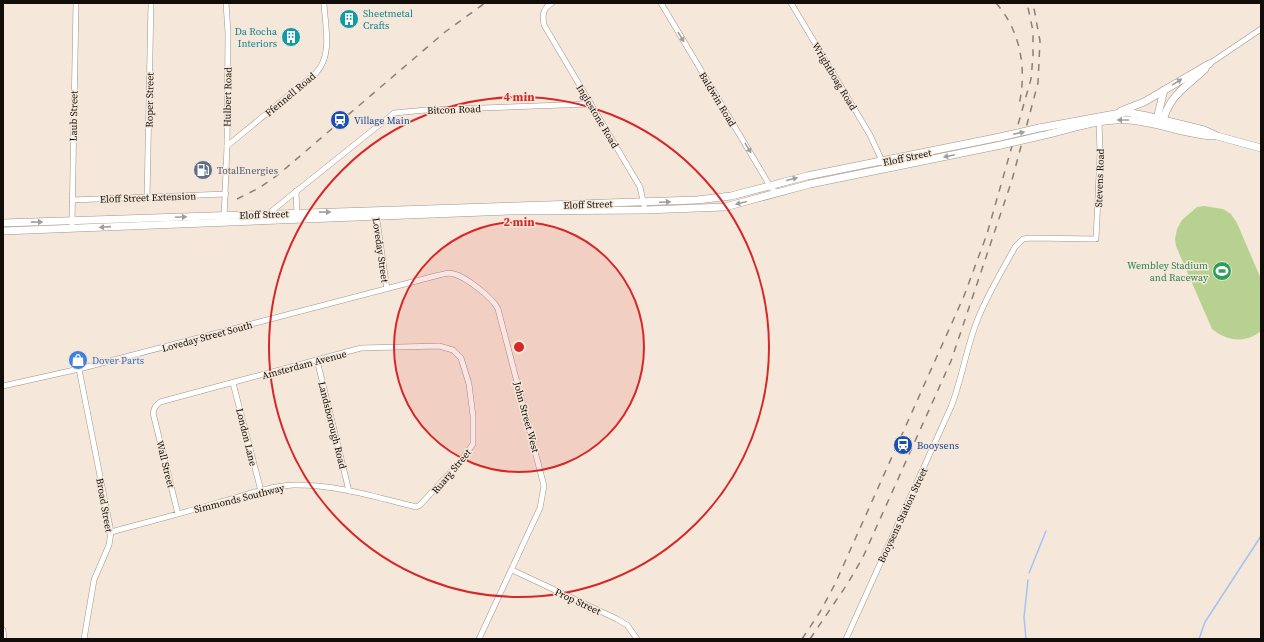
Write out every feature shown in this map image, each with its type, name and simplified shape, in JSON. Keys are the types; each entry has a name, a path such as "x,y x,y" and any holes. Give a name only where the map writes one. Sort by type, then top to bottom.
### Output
{"street":[{"name":"Laub Street","path":"72,229 76,3"},
{"name":"Roper Street","path":"147,198 151,3"},
{"name":"Hulbert Road","path":"226,3 228,33 225,193 226,220"},
{"name":"Ffennell Road","path":"227,146 316,73 324,63 327,54 324,3"},
{"name":"Inglestone Road","path":"552,3 543,13 544,25 640,186 645,206"},
{"name":"Baldwin Road","path":"661,3 770,186 776,193"},
{"name":"Wrightboag Road","path":"791,3 877,149 881,170"},
{"path":"1118,112 1144,102 1209,64 1261,29"},
{"path":"1159,122 1178,91 1209,64"},
{"path":"1159,122 1164,90"},
{"name":"Bitcon Road","path":"268,214 394,113 426,110 591,104"},
{"name":"Eloff Street","path":"3,222 226,220 498,209 645,206 724,207 776,193 881,170 963,149 1099,120 1118,112 1135,113 1159,122"},
{"name":"Eloff Street","path":"1099,120 1159,122"},
{"name":"Stevens Road","path":"1096,239 1100,154 1099,120"},
{"path":"1159,122 1202,135 1217,136 1261,148"},
{"name":"Eloff Street","path":"645,206 718,198 830,172 963,149"},
{"path":"830,172 832,180"},
{"path":"296,191 297,216"},
{"name":"Eloff Street Extension","path":"72,200 147,198 225,193"},
{"name":"Eloff Street","path":"226,220 268,214 297,216"},
{"name":"Loveday Street","path":"376,214 387,289"},
{"name":"Eloff Street","path":"3,231 72,229 153,221"},
{"name":"Booysens Station Street","path":"846,639 951,407 961,382 970,345 982,310 1015,247 1023,239 1030,238 1096,239"},
{"name":"John Street West","path":"387,289 439,275 455,274 492,300 498,309 544,486 540,508 479,639"},
{"name":"Loveday Street South","path":"3,386 79,369 387,289"},
{"name":"Amsterdam Avenue","path":"154,413 157,404 162,401 361,348 439,346 453,350 461,358"},
{"name":"Ruarg Street","path":"416,507 425,502 469,451 473,444 472,402 461,358"},
{"name":"Landsborough Road","path":"317,360 349,490"},
{"name":"Broad Street","path":"79,369 111,532 109,545 93,586 84,639"},
{"name":"London Lane","path":"233,383 261,491"},
{"name":"Wall Street","path":"154,413 178,514"},
{"name":"Simmonds Southway","path":"111,532 261,491 294,485 349,490 416,507"},
{"name":"Prop Street","path":"512,570 617,619 627,625 637,639"},
{"path":"3,630 4,639"}],"green space":[{"name":"Wembley Stadium and Raceway","path":"1204,206 1223,209 1231,214 1237,223 1261,279 1261,331 1249,338 1230,338 1212,329 1176,246 1175,239 1177,229 1182,220 1197,207"}],"waterway":[{"path":"1029,573 1046,531"},
{"path":"1199,639 1205,622 1261,536"},
{"path":"1026,639 1024,617 1028,580"}],"railway":[{"path":"237,199 259,188 279,174 445,32 485,3"},
{"path":"996,3 1011,26 1020,51 1022,78 1019,105"},
{"path":"802,639 820,612 835,584 964,296 987,234 1031,79 1033,31 1027,3"},
{"path":"810,639 848,583 863,557 951,361 1012,180 1038,83 1040,41 1033,3"}],"place":[{"name":"Sheetmetal Crafts","path":"349,19"},
{"name":"Da Rocha Interiors","path":"291,37"},
{"name":"Village Main","path":"340,120"},
{"name":"TotalEnergies","path":"203,170"},
{"name":"Wembley Stadium and Raceway","path":"1222,271"},
{"name":"Dover Parts","path":"78,360"},
{"name":"Booysens","path":"903,445"}]}
